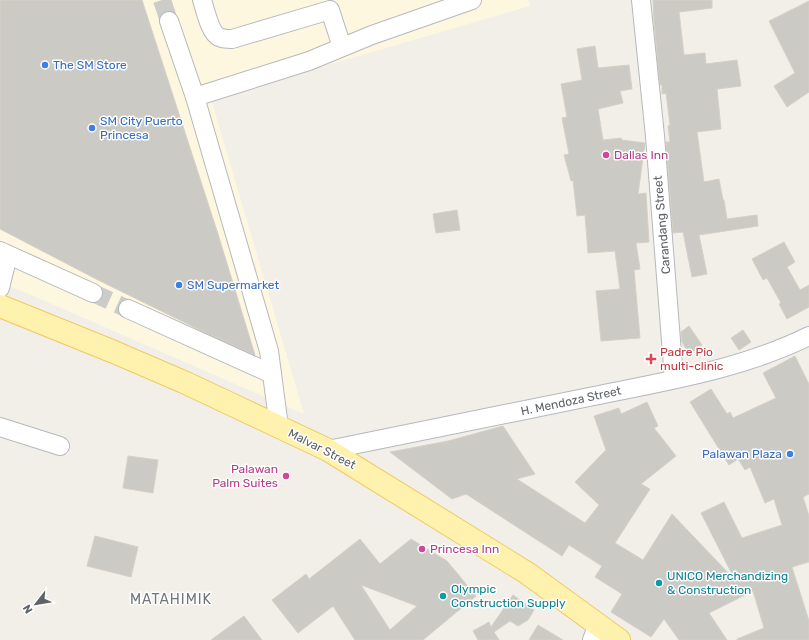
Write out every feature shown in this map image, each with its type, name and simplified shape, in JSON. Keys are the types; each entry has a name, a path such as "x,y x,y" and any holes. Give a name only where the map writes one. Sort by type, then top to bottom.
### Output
{"main road":[{"name":"Malvar Street","path":"0,306 114,352 328,450 528,573 595,632 619,640"}],"street":[{"path":"202,0 212,30 218,37 224,39 232,39 330,10 342,47"},
{"path":"195,97 309,61 372,35 472,0"},
{"name":"Carandang Street","path":"641,0 655,136 674,379"},
{"path":"169,21 195,97 269,351 279,427"},
{"path":"0,288 4,253 93,293"},
{"path":"128,309 272,374"},
{"name":"H. Mendoza Street","path":"328,450 674,379 752,358 792,344 809,336"},
{"path":"0,427 60,446"}],"shaded area":[{"path":"0,0 528,0 530,6 211,99 304,414 22,291 0,283"}],"building":[{"name":"SM City Puerto Princesa","path":"0,0 142,0 218,234 255,355 206,333 98,280 0,229"},
{"path":"653,0 712,0 712,8 679,12 684,55 705,53 706,64 737,60 741,86 717,89 721,129 697,132 704,182 719,179 727,219 757,215 758,226 699,235 707,274 692,277 683,232 673,233 666,142 670,142 668,126 670,125 666,93 662,94 662,85 660,85"},
{"path":"809,1 809,92 787,107 774,86 795,73 769,21"},
{"path":"595,46 598,68 629,65 632,89 620,91 623,103 598,109 603,140 621,138 622,140 645,143 638,194 646,193 649,242 636,243 640,269 634,270 640,338 601,341 596,291 620,289 615,251 588,253 585,215 577,216 573,180 571,181 564,155 569,154 562,118 567,117 561,84 582,80 577,49"},
{"path":"457,210 460,230 436,233 433,214"},
{"path":"784,242 795,262 787,267 800,290 809,285 809,307 787,319 779,304 781,303 767,278 763,280 752,259"},
{"path":"689,326 702,345 689,354 682,342 681,332"},
{"path":"743,330 751,342 739,350 731,338"},
{"path":"795,356 809,384 809,494 803,497 809,516 809,562 792,567 809,621 809,640 737,640 764,628 753,591 709,613 727,640 679,640 664,619 651,637 611,612 622,594 595,577 602,566 569,545 562,556 466,494 452,499 390,452 448,441 503,426 535,474 517,479 585,523 599,505 575,482 606,450 594,416 619,408 621,414 647,402 658,426 654,428 676,456 641,484 650,489 615,543 643,560 672,514 735,580 701,513 724,502 742,538 782,525 774,499 765,503 750,467 745,470 738,459 729,465 690,402 711,389 727,414 730,412 733,418 776,398 763,373"},
{"path":"128,456 158,460 153,493 123,488"},
{"path":"95,536 138,547 131,577 87,566"},
{"path":"360,539 380,564 411,539 447,561 476,596 423,640 355,640 333,606 298,633 272,600 306,574 309,579","holes":["361,585 417,606 390,630"]},
{"path":"513,595 534,610 528,620 518,626 510,621 494,632 499,640 478,640 473,631 489,622 491,627"},
{"path":"244,616 262,640 211,640"},
{"path":"538,625 563,640 529,640"}],"tunnel":[{"path":"162,0 169,21"},
{"path":"93,293 128,309"}],"place":[{"name":"The SM Store","path":"45,65"},
{"name":"SM City Puerto Princesa","path":"92,128"},
{"name":"Dallas Inn","path":"606,155"},
{"name":"SM Supermarket","path":"179,285"},
{"name":"Padre Pio multi-clinic","path":"651,359"},
{"name":"Palawan Plaza","path":"790,454"},
{"name":"Palawan Palm Suites","path":"286,476"},
{"name":"Princesa Inn","path":"422,549"},
{"name":"UNICO Merchandizing & Construction","path":"659,583"},
{"name":"Olympic Construction Supply","path":"443,596"}],"district":[{"name":"MATAHIMIK","path":"171,599"}]}
